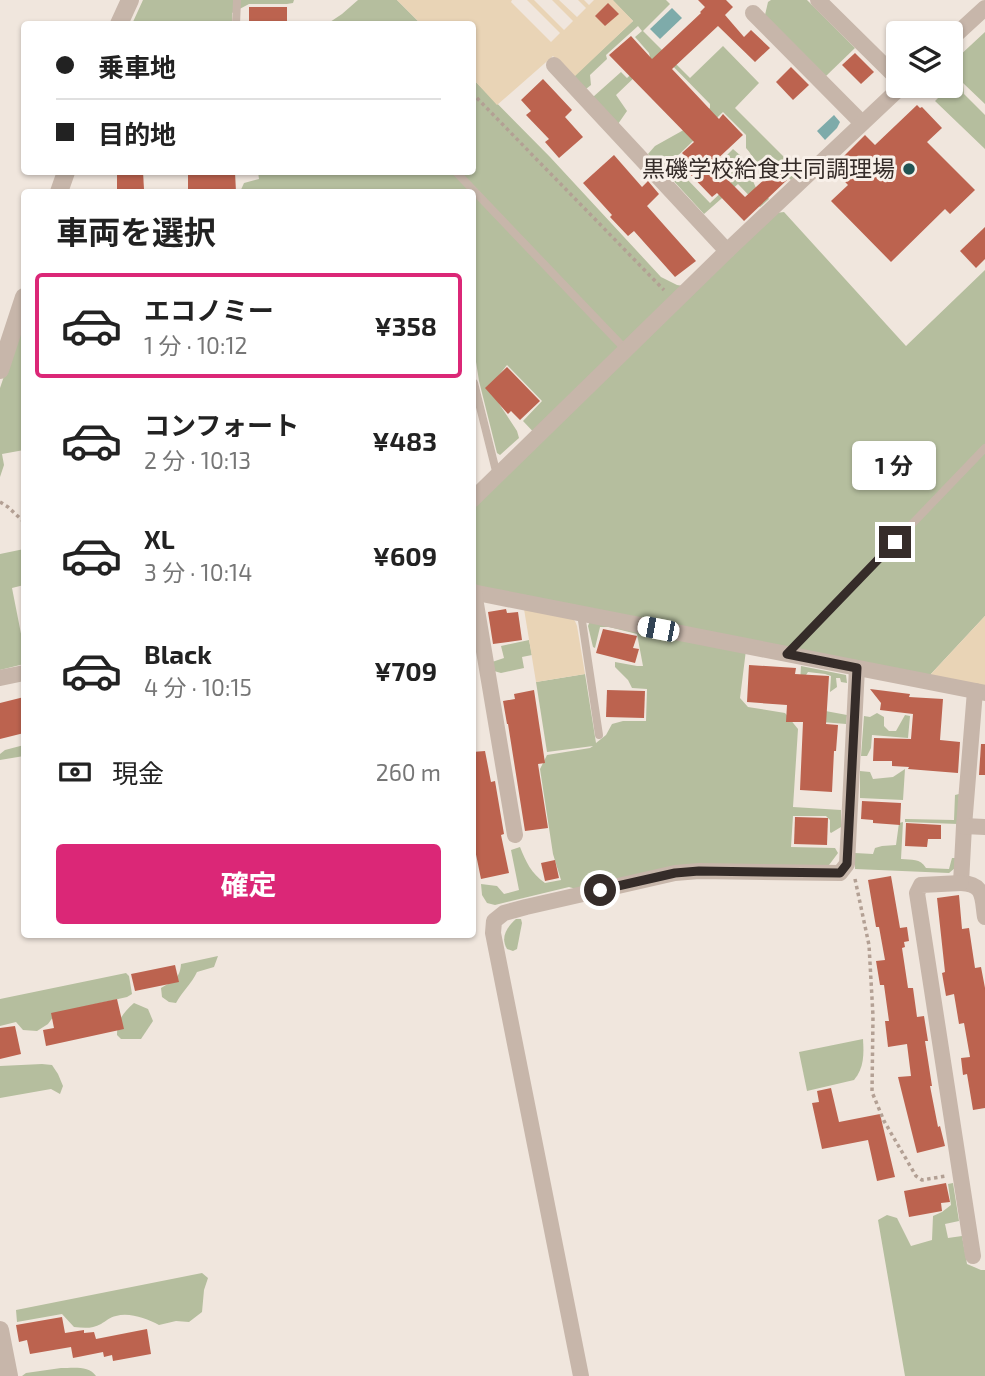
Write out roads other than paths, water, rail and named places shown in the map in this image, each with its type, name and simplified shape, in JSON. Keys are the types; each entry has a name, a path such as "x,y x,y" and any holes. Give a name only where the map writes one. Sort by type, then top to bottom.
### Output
{"street":[{"path":"120,21 130,0"},
{"path":"818,0 886,67"},
{"path":"963,28 985,8"},
{"path":"753,13 862,123"},
{"path":"554,65 727,251"},
{"path":"476,496 727,251 889,98"},
{"path":"0,370 21,306"},
{"path":"476,593 980,692 964,826 961,883"},
{"path":"476,609 515,835"},
{"path":"581,1376 493,933 494,921 504,913 515,910 675,873 840,873 847,864 857,668"},
{"path":"0,678 21,674"},
{"path":"964,826 985,827"},
{"path":"973,1256 917,893 921,885 961,883 977,886 981,893 985,917"},
{"path":"0,1330 9,1376"}],"lane":[{"path":"236,21 237,0"},
{"path":"459,175 472,189"},
{"path":"476,193 627,351"},
{"path":"476,391 497,476"},
{"path":"787,654 985,448"},
{"path":"581,614 599,734"}],"water":[{"path":"672,8 682,18 660,39 650,29"},
{"path":"834,115 840,122 825,140 817,131"}],"place":[{"name":"黒磯学校給食共同調理場","path":"909,169"}]}
